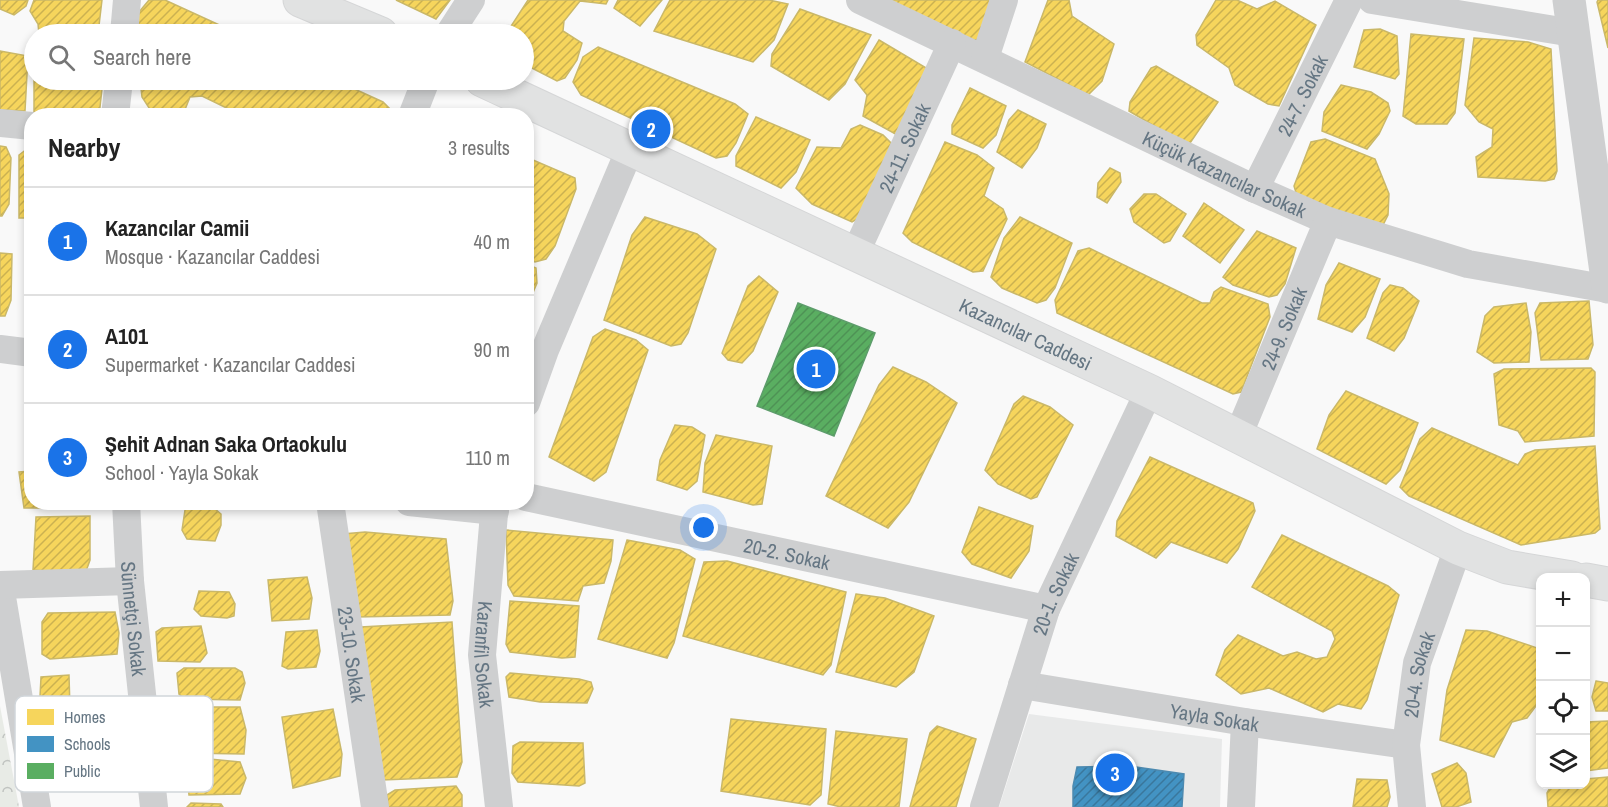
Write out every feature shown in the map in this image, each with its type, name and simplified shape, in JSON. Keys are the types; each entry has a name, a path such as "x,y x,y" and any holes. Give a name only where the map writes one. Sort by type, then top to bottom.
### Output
{"main road":[{"path":"300,0 357,24"},
{"name":"Kazancılar Caddesi","path":"503,90 1149,391 1458,548 1507,567 1542,573"},
{"path":"1590,581 1608,584"}],"street":[{"path":"125,24 127,0"},
{"path":"455,24 471,0"},
{"name":"Küçük Kazancılar Sokak","path":"860,0 1256,189 1328,221 1468,264 1608,288"},
{"path":"985,58 1004,0"},
{"name":"24-7. Sokak","path":"1256,189 1349,0"},
{"path":"1372,0 1573,33"},
{"path":"1569,0 1604,211 1608,288"},
{"name":"24-11. Sokak","path":"855,254 952,43"},
{"path":"116,108 118,90"},
{"path":"415,108 422,90"},
{"path":"0,123 24,125"},
{"path":"534,374 630,149"},
{"name":"24-9. Sokak","path":"1238,436 1328,221"},
{"path":"0,349 24,352"},
{"name":"20-1. Sokak","path":"984,807 1046,609 1149,391"},
{"name":"20-2. Sokak","path":"534,499 1046,609"},
{"name":"Sünnetçi Sokak","path":"126,510 130,581 142,696"},
{"name":"23-10. Sokak","path":"331,510 375,807"},
{"name":"Karanfil Sokak","path":"495,510 482,655 499,807"},
{"name":"20-4. Sokak","path":"1412,807 1406,746 1417,663 1458,548"},
{"path":"18,696 0,585 130,581"},
{"name":"Yayla Sokak","path":"1022,685 1406,746"},
{"path":"1241,807 1245,722"},
{"path":"34,792 37,807"},
{"name":"Sünnetçi Sokak","path":"152,792 154,807"}],"shaded area":[{"path":"1029,714 1222,739 1220,807 999,807"}],"green space":[{"path":"0,706 19,807 0,807"}],"building: Homes":[{"path":"0,0 28,0 26,6 14,15 0,9"},
{"path":"34,0 102,0 99,24 38,24 30,11"},
{"path":"149,0 165,0 217,24 135,24 134,18"},
{"path":"396,0 450,0 436,19"},
{"path":"528,0 608,0 606,4 580,1 564,21 563,31 582,43 577,60 565,78 557,81 534,69 534,24 512,24"},
{"path":"618,0 662,0 640,26 614,8"},
{"path":"670,0 769,0 788,4 774,40 753,62 654,31"},
{"path":"882,0 993,0 978,39 969,42"},
{"path":"1048,0 1069,0 1072,16 1114,44 1102,81 1088,95 1025,62"},
{"path":"1216,0 1237,0 1257,9 1275,1 1316,25 1279,106 1268,104 1235,85 1229,68 1197,45 1196,35"},
{"path":"1608,0 1608,48 1597,2"},
{"path":"800,9 871,35 845,84 829,100 771,66 772,54"},
{"path":"1380,29 1397,36 1399,74 1395,79 1354,67 1364,30"},
{"path":"1411,34 1464,39 1455,113 1447,124 1416,124 1403,116"},
{"path":"1474,38 1528,42 1551,49 1557,171 1554,179 1545,181 1478,177 1476,157 1492,147 1493,129 1479,122 1465,105"},
{"path":"879,40 933,72 899,136 863,116 867,95 855,80"},
{"path":"598,47 735,104 748,114 736,143 727,156 716,158 581,95 573,82 583,57"},
{"path":"0,51 24,55 24,90 26,90 24,111 0,110"},
{"path":"1156,66 1218,102 1188,146 1129,111 1130,102 1151,68"},
{"path":"1341,85 1371,92 1388,103 1390,111 1379,134 1367,149 1322,131 1324,112"},
{"path":"970,88 1006,106 996,135 983,148 952,134 952,125"},
{"path":"34,90 102,90 100,108 34,108"},
{"path":"141,90 357,90 383,102 389,108 227,108 202,96 190,97 186,108 149,108 142,97"},
{"path":"1018,110 1046,124 1037,148 1022,168 997,152 1009,120"},
{"path":"756,117 810,140 796,172 781,188 736,166 736,156"},
{"path":"860,125 883,135 895,147 861,217 852,222 812,204 796,188 817,147 841,148 851,129"},
{"path":"1325,139 1375,159 1389,194 1388,215 1380,231 1297,196 1294,186 1311,142"},
{"path":"945,142 977,155 994,168 984,196 1003,209 1007,219 983,271 973,272 912,242 903,233"},
{"path":"0,146 6,147 11,158 9,204 2,216 0,216"},
{"path":"24,151 24,218 19,218 19,155"},
{"path":"534,160 575,178 576,189 555,246 546,259 535,262"},
{"path":"1110,168 1120,173 1121,182 1107,203 1097,197 1098,183"},
{"path":"1144,194 1156,194 1186,214 1170,241 1164,243 1134,222 1130,209"},
{"path":"1204,203 1244,230 1220,263 1183,236"},
{"path":"645,217 697,234 716,249 688,333 681,344 671,346 604,320 632,235"},
{"path":"1020,217 1072,243 1055,288 1046,300 1037,303 1002,288 991,277 1004,238"},
{"path":"1257,231 1296,248 1285,284 1277,295 1269,297 1233,285 1223,277"},
{"path":"1089,248 1202,303 1210,303 1214,292 1221,287 1268,304 1270,317 1241,392 1233,394 1057,313 1055,300 1078,251"},
{"path":"0,253 12,254 11,300 5,316 0,316"},
{"path":"1339,263 1380,279 1365,317 1352,332 1318,319 1326,285"},
{"path":"534,267 536,268 537,283 534,290"},
{"path":"759,276 778,292 753,351 742,363 728,360 722,353 748,286"},
{"path":"1390,285 1403,288 1419,301 1404,338 1394,351 1367,338 1383,293"},
{"path":"1589,301 1593,345 1588,359 1541,360 1535,313 1540,303"},
{"path":"1526,303 1531,332 1529,362 1494,363 1477,352 1485,316 1494,307"},
{"path":"605,329 636,340 648,350 606,472 594,481 549,457 593,337"},
{"path":"893,367 926,382 957,403 909,502 888,528 826,496 879,385"},
{"path":"1591,368 1595,372 1594,436 1525,442 1518,431 1499,425 1494,374 1504,369"},
{"path":"1346,391 1418,423 1400,470 1386,484 1317,449 1329,415"},
{"path":"1023,396 1050,407 1073,425 1037,497 1031,499 998,484 985,470 1014,404"},
{"path":"675,425 692,427 705,435 697,481 687,490 657,480 660,460"},
{"path":"1432,428 1518,465 1525,454 1535,450 1595,446 1600,529 1595,533 1521,545 1409,496 1400,487 1420,439"},
{"path":"716,435 772,446 762,504 753,505 703,492 705,463"},
{"path":"1150,457 1253,503 1255,511 1238,549 1227,563 1171,542 1156,558 1116,536 1117,521"},
{"path":"19,472 24,472 24,508"},
{"path":"979,507 1033,526 1029,551 1011,578 972,564 962,552"},
{"path":"185,510 216,510 221,514 221,525 215,541 187,539 182,530"},
{"path":"90,516 90,560 85,574 33,570 36,517"},
{"path":"506,530 613,540 611,561 604,583 583,586 578,601 514,596 508,585"},
{"path":"365,532 446,539 453,601 450,615 357,617 343,534"},
{"path":"1282,535 1388,586 1399,595 1367,700 1361,709 1338,704 1323,712 1269,688 1241,694 1216,675 1225,650 1238,635 1283,656 1297,652 1316,659 1327,657 1335,639 1332,631 1252,587"},
{"path":"627,540 680,550 695,559 674,643 667,658 598,639"},
{"path":"727,561 846,592 831,665 823,675 683,636 704,562"},
{"path":"307,577 312,598 309,619 272,621 268,580"},
{"path":"199,591 229,592 235,604 234,616 227,618 201,616 194,609"},
{"path":"856,594 885,598 934,616 914,672 896,687 836,672"},
{"path":"510,601 579,606 575,657 562,658 510,652 506,644"},
{"path":"115,612 119,633 117,654 50,659 42,654 42,622 48,613"},
{"path":"452,622 462,762 457,777 382,780 361,627"},
{"path":"201,626 207,653 200,662 158,661 156,632 162,628"},
{"path":"317,630 320,651 316,667 288,669 282,666 286,632"},
{"path":"1466,630 1487,631 1536,648 1536,706 1527,718 1512,722 1494,757 1440,740 1447,690"},
{"path":"184,668 235,668 242,672 245,683 240,700 213,700 213,696 181,696 179,694 177,673"},
{"path":"510,673 579,679 591,682 593,689 587,703 540,702 509,697 506,677"},
{"path":"69,675 70,696 40,696 41,677"},
{"path":"1596,681 1608,683 1608,711 1596,711 1592,697"},
{"path":"213,707 240,707 246,730 244,754 213,753"},
{"path":"333,709 342,754 340,776 293,788 282,717"},
{"path":"731,719 826,729 821,795 810,805 721,791"},
{"path":"1608,721 1608,768 1590,770 1590,722"},
{"path":"937,726 976,739 956,807 910,807 930,733"},
{"path":"836,731 907,739 899,807 841,807 828,804"},
{"path":"520,742 583,743 585,783 579,786 518,782 512,773 513,746"},
{"path":"213,759 240,762 246,778 240,794 189,795 189,792 213,792"},
{"path":"1457,763 1466,773 1471,802 1456,807 1442,807 1432,774"},
{"path":"1608,777 1608,807 1548,807 1547,793 1549,789 1590,789 1590,779"},
{"path":"1357,779 1387,780 1390,797 1387,807 1353,807"},
{"path":"456,786 462,795 462,807 388,807 387,795 395,790"},
{"path":"191,803 221,804 223,807 187,807"}],"building: Schools":[{"path":"1129,766 1184,774 1182,807 1073,807 1073,786 1077,767"}],"building: Public":[{"path":"798,303 875,333 834,436 757,406"}],"place":[{"name":"A101","path":"651,129"},
{"name":"Kazancılar Camii","path":"816,369"},
{"name":"Şehit Adnan Saka Ortaokulu","path":"1115,773"}]}
